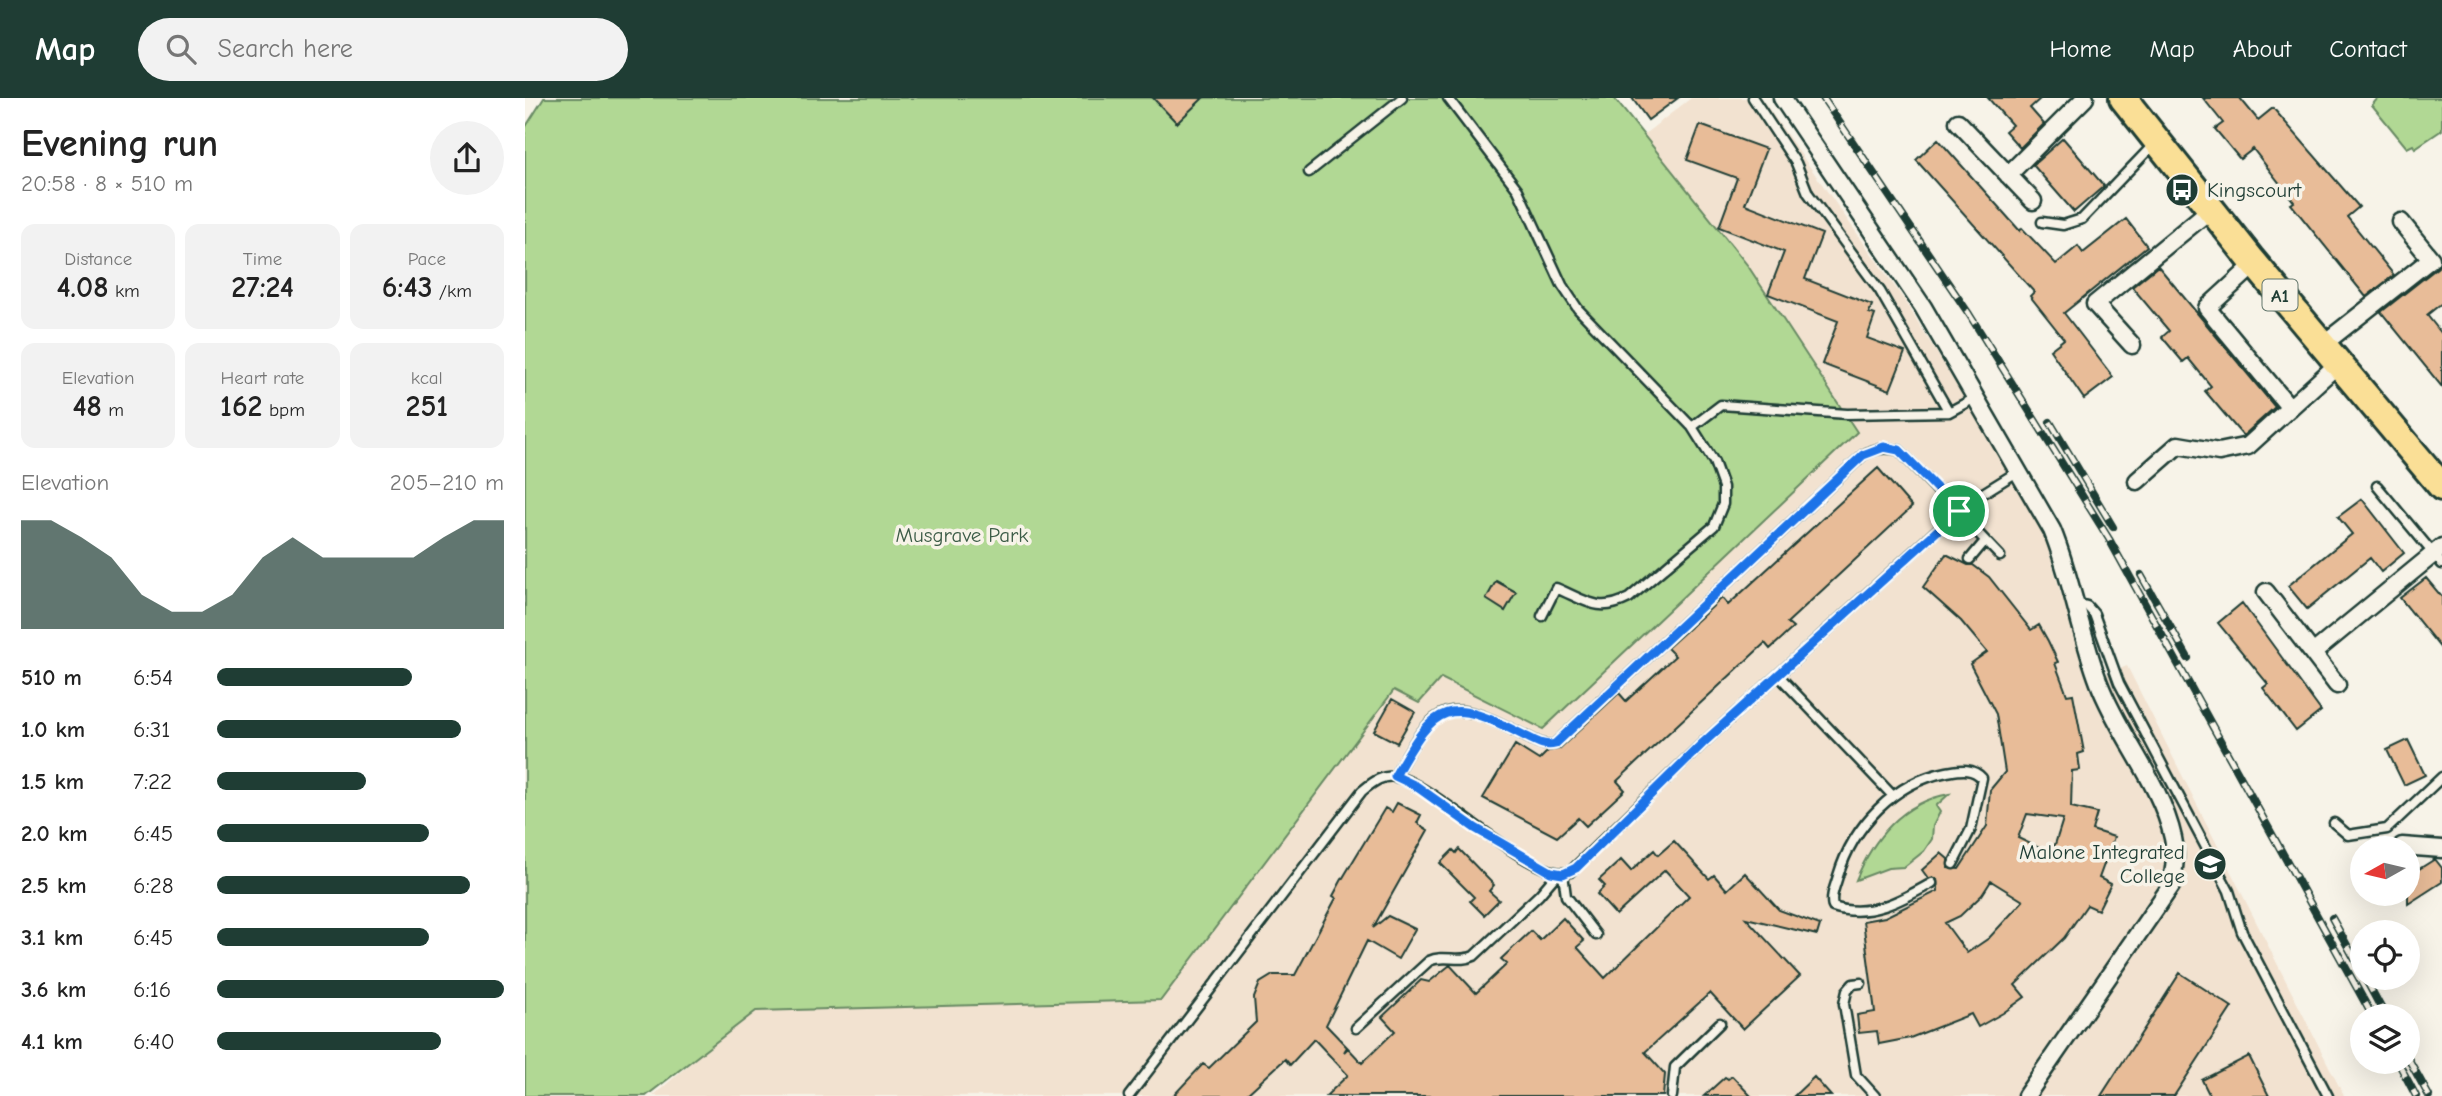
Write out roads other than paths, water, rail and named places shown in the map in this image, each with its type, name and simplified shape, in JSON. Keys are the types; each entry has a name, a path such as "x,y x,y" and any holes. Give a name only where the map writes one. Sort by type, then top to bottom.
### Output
{"main road":[{"name":"A1","path":"2123,98 2255,264 2442,487"}],"street":[{"path":"1781,98 1923,307 2052,530 2062,554 2073,603 2100,687 2163,809 2173,838 2175,862 2171,886 2026,1096"},
{"path":"2008,176 2075,101"},
{"path":"1958,122 2033,201"},
{"path":"2132,345 2095,304 2211,209"},
{"path":"2137,481 2178,445 2219,452 2248,446 2290,408 2330,355 2431,259 2402,222"},
{"path":"2255,264 2207,308 2290,408"},
{"path":"2313,653 2439,555"},
{"path":"2266,592 2337,685"},
{"path":"2420,847 2442,849"}],"lane":[{"path":"1309,172 1402,98"},
{"path":"1448,98 1518,190 1562,285 1578,309 1692,427 1714,462 1723,487 1723,504 1714,526 1621,602 1613,606 1596,606 1556,588 1542,617"},
{"path":"1753,98 1796,163 1808,193 1880,291 1949,412"},
{"path":"2042,222 2063,225 2082,219 2157,141"},
{"path":"1692,427 1721,405 1847,414 1949,412 1975,398"},
{"path":"1395,776 1423,728 1440,715 1451,712 1466,711 1486,715 1541,744 1555,744 1863,455 1884,447 1899,450 2000,556"},
{"path":"1356,1028 1429,961 1437,957 1466,960 1474,956 1560,874 1576,868 1703,743 1959,511 2017,472"},
{"path":"2377,486 2439,555"},
{"path":"1970,559 1985,541"},
{"path":"2073,603 2087,606 2094,614 2119,683 2229,891 2242,932 2328,1096"},
{"path":"1779,676 1893,796"},
{"path":"1932,883 1889,905 1862,912 1833,907 1831,899 1845,855 1877,809 1918,781 1964,769 1976,772 1982,778 1971,829 1953,864"},
{"path":"1129,1096 1362,791 1378,778 1395,776 1416,786 1475,828 1560,874 1566,896 1596,935"},
{"path":"2334,823 2348,835 2387,829 2442,777"},
{"path":"1861,983 1853,984 1847,991 1844,1004 1856,1075 1875,1096"},
{"path":"1672,1096 1675,1067 1720,1023"}],"railway":[{"path":"1823,98 1969,314 2109,539 2366,1004"},
{"path":"2050,422 2113,527"},
{"path":"2141,575 2188,658"},
{"path":"2332,918 2350,951"},
{"path":"2371,990 2379,1004"},
{"path":"2404,1074 2416,1096"},
{"path":"2417,1074 2429,1096"}],"place":[{"name":"Kingscourt","path":"2182,190"},
{"name":"Malone Integrated College","path":"2210,864"}],"park label":[{"name":"Musgrave Park","path":"962,535"}]}
